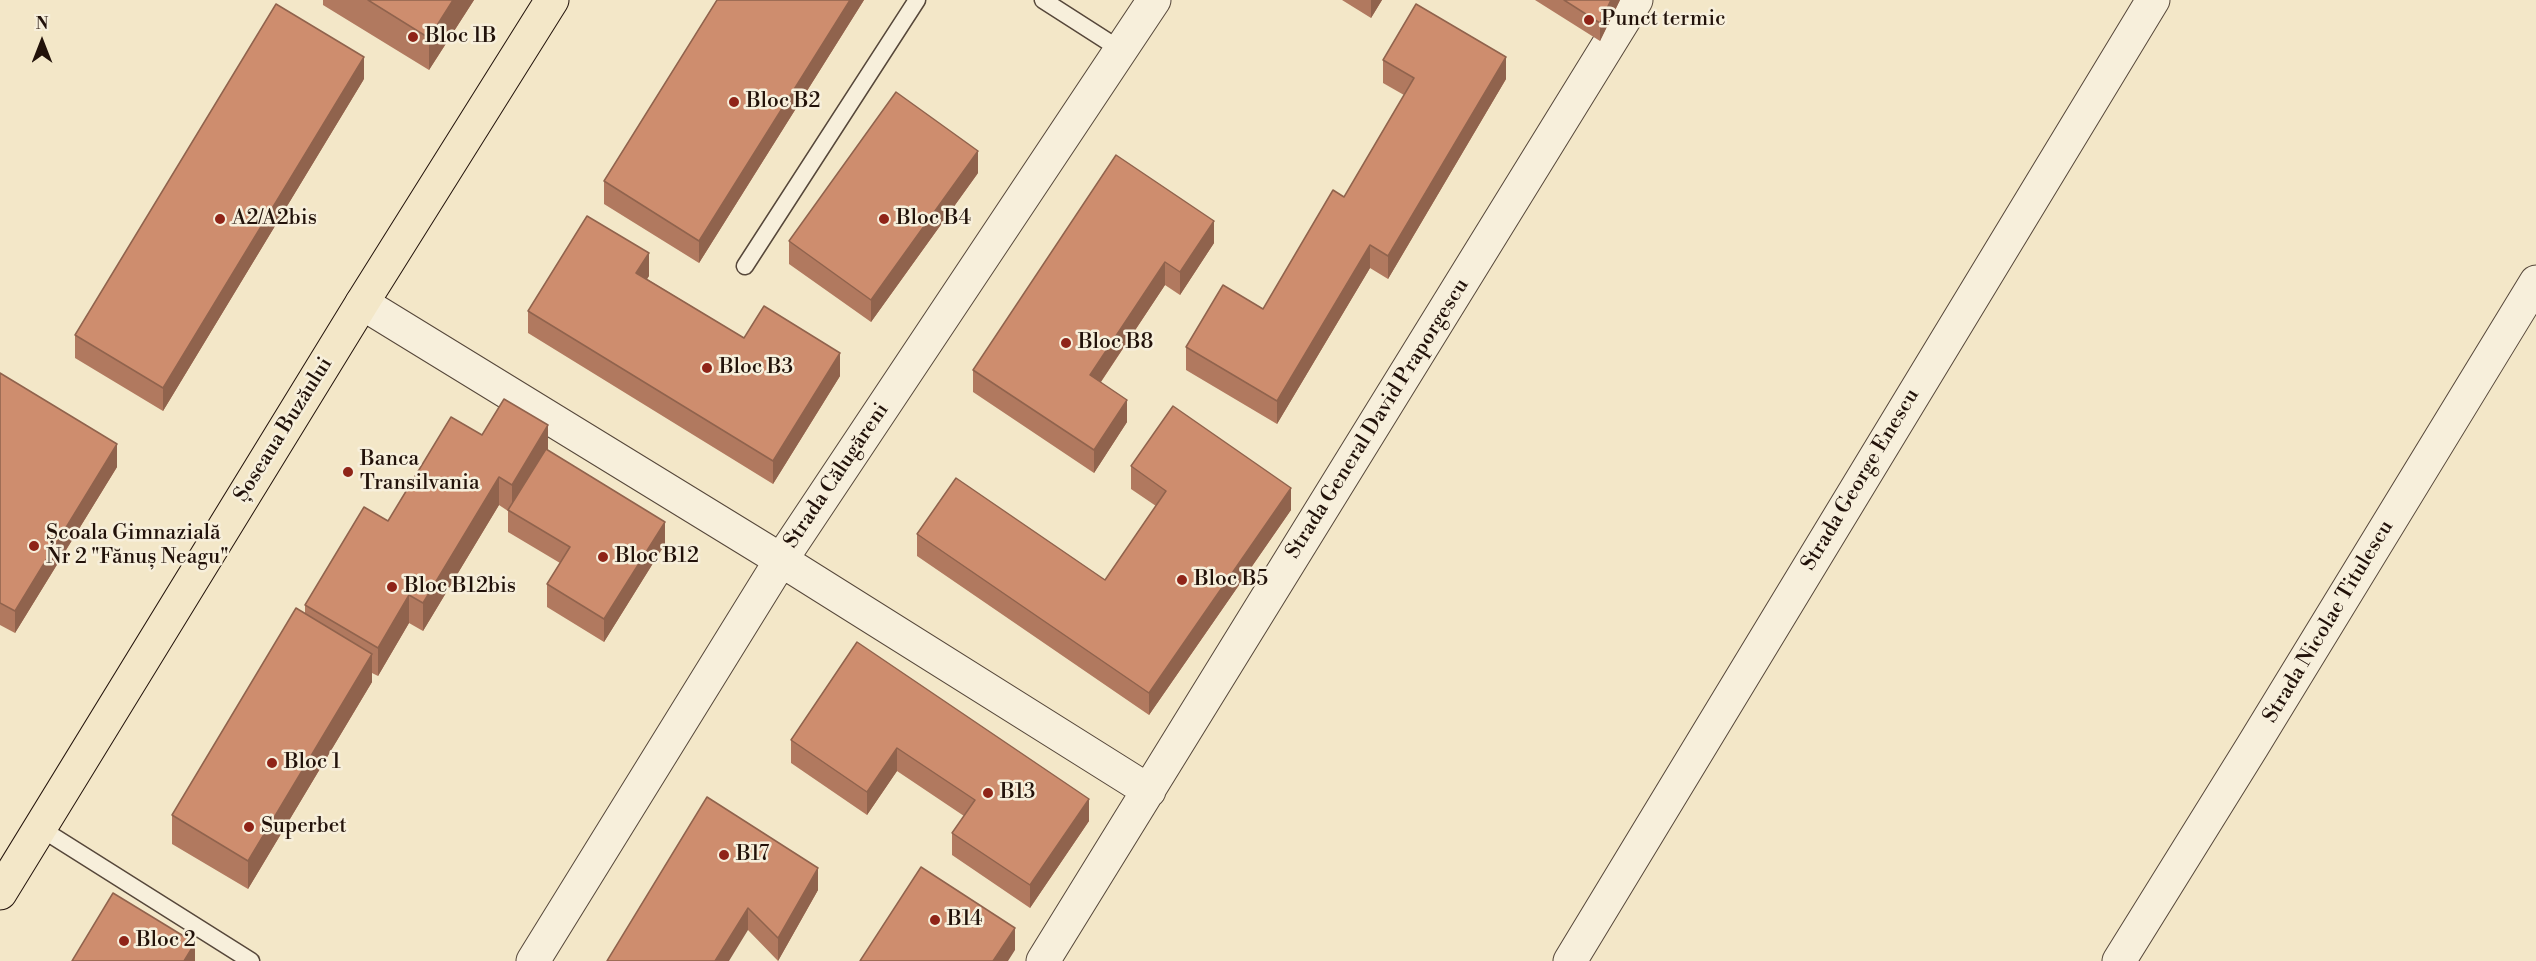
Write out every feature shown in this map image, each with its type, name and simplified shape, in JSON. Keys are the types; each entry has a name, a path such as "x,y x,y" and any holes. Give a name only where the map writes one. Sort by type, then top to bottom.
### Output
{"main road":[{"name":"Șoseaua Buzăului","path":"0,893 362,303 552,0"}],"street":[{"name":"Strada Călugăreni","path":"533,961 781,560 1155,0"},
{"name":"Strada General David Praporgescu","path":"1043,961 1636,0"},
{"name":"Strada George Enescu","path":"1570,961 2153,0"},
{"name":"Strada Nicolae Titulescu","path":"2119,961 2259,737 2536,282"},
{"path":"362,303 781,560 1149,791"}],"lane":[{"path":"745,266 917,0"},
{"path":"1043,0 1121,50"},
{"path":"40,828 251,961"}],"building":[{"path":"368,0 453,0 429,38"},
{"name":"Bloc B2","path":"717,0 850,0 699,241 604,181"},
{"path":"1564,0 1611,0 1600,23"},
{"name":"A2/A2bis","path":"276,4 364,57 163,388 75,335"},
{"path":"1416,4 1506,57 1388,256 1370,245 1277,401 1186,347 1223,285 1263,309 1333,190 1344,197 1414,78 1383,60"},
{"name":"Bloc B4","path":"896,92 978,151 871,300 789,241"},
{"name":"Bloc B8","path":"1116,155 1214,221 1180,272 1165,262 1090,375 1127,400 1094,450 973,370"},
{"name":"Bloc B3","path":"587,216 649,253 636,273 744,338 764,306 840,353 773,461 528,311"},
{"name":"Școala Gimnazială Nr 2 \"Fănuș Neagu\"","path":"0,373 117,444 15,611 0,603"},
{"name":"Bloc B12bis","path":"504,399 548,425 512,485 499,477 423,603 409,595 378,648 305,605 364,507 388,521 451,417 482,435"},
{"name":"Bloc B5","path":"1173,406 1291,488 1149,693 917,534 956,478 1105,580 1166,491 1131,466"},
{"name":"Bloc B12","path":"546,449 665,522 604,619 547,584 570,547 508,510"},
{"name":"Bloc 1","path":"296,608 372,654 248,861 172,815"},
{"name":"B13","path":"857,642 1089,799 1030,885 952,833 975,800 897,748 867,792 791,740"},
{"name":"B17","path":"707,797 818,868 778,938 748,908 715,961 607,961"},
{"name":"B14","path":"921,867 1015,928 993,961 860,961"},
{"path":"113,893 195,943 184,961 72,961"}],"place":[{"name":"Punct termic","path":"1589,20"},
{"name":"Bloc 1B","path":"413,37"},
{"name":"Bloc B2","path":"734,102"},
{"name":"A2/A2bis","path":"220,219"},
{"name":"Bloc B4","path":"884,219"},
{"name":"Bloc B8","path":"1066,343"},
{"name":"Bloc B3","path":"707,368"},
{"name":"Banca Transilvania","path":"348,472"},
{"name":"Școala Gimnazială Nr 2 \"Fănuș Neagu\"","path":"34,546"},
{"name":"Bloc B12","path":"603,557"},
{"name":"Bloc B5","path":"1182,580"},
{"name":"Bloc B12bis","path":"392,587"},
{"name":"Bloc 1","path":"272,763"},
{"name":"B13","path":"988,793"},
{"name":"Superbet","path":"249,827"},
{"name":"B17","path":"724,855"},
{"name":"B14","path":"935,920"},
{"name":"Bloc 2","path":"124,941"}]}
